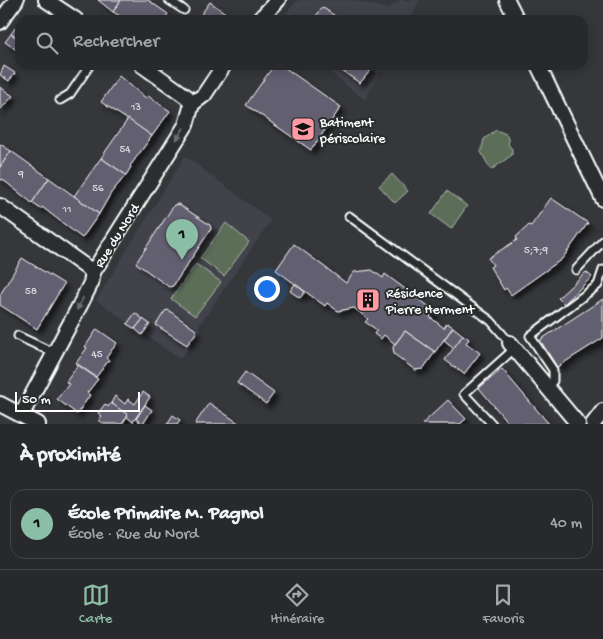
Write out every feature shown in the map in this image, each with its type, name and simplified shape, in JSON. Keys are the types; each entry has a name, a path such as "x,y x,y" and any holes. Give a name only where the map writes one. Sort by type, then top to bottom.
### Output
{"street":[{"path":"0,22 16,0"},
{"path":"46,0 68,15"},
{"path":"264,15 278,0"},
{"path":"507,0 514,15"},
{"path":"149,70 187,97 192,104"},
{"name":"Rue du Nord","path":"22,414 91,283 93,272 186,125 192,104 204,95 221,70"},
{"path":"540,70 603,199"},
{"path":"0,206 93,272"},
{"path":"512,346 578,424"},
{"path":"0,404 38,424"},
{"path":"592,424 603,411"}],"lane":[{"path":"169,0 184,10"},
{"path":"60,100 70,94 87,70"},
{"path":"349,216 491,321 512,346 464,394 492,424"},
{"path":"576,270 603,241"},
{"path":"546,386 553,381 553,370 530,336 598,285 603,270"},
{"path":"18,336 54,353"}],"shaded area":[{"path":"298,0 352,0 387,9 400,0 420,0 412,15 284,15"},
{"path":"327,70 381,70 365,100"},
{"path":"185,156 271,220 199,326 201,331 180,359 96,300"}],"green space":[{"path":"496,130 506,134 509,141 508,144 512,149 512,155 491,170 481,152 484,139"},
{"path":"392,174 408,191 395,203 379,186"},
{"path":"447,191 467,206 451,229 431,214"},
{"path":"226,223 249,242 224,276 200,258"},
{"path":"196,264 221,282 195,316 171,299"}],"building":[{"path":"98,0 121,0 113,12"},
{"path":"121,0 148,0 168,14 118,15 113,12"},
{"path":"210,2 228,15 201,15"},
{"path":"322,8 334,15 317,15"},
{"path":"15,28 15,37 11,34"},
{"path":"11,34 15,37 15,49 5,42"},
{"path":"4,66 15,73 9,81 0,75"},
{"name":"Batiment périscolaire","path":"270,70 288,70 341,107 311,150 246,105"},
{"path":"340,70 371,70 360,83"},
{"path":"119,76 146,98 148,96 170,111 152,136 101,102"},
{"path":"0,87 13,96 0,110"},
{"path":"128,119 152,136 130,166 126,175 101,158"},
{"path":"0,144 11,151 0,167"},
{"path":"11,151 49,178 32,203 2,179 0,181 0,167"},
{"path":"101,158 126,175 111,193 99,214 74,196"},
{"path":"49,178 99,214 82,238 42,207 41,209 32,203"},
{"path":"551,198 588,223 562,259 511,295 506,288 504,290 490,267 493,265 488,258 517,240 516,237 529,225 531,226"},
{"path":"178,204 210,225 211,229 173,286 169,287 136,263 174,205"},
{"name":"Résidence Pierre Herment","path":"294,244 346,283 354,272 372,270 383,278 385,274 435,311 430,317 444,328 447,323 453,327 435,352 405,331 395,344 384,335 381,339 374,334 377,330 365,322 368,319 354,308 338,311 327,303 325,306 276,270"},
{"path":"22,258 64,284 37,329 0,305 0,295"},
{"path":"586,272 592,277 564,304 558,298"},
{"path":"295,284 305,292 300,298 290,291"},
{"path":"603,299 603,338 557,367 540,340"},
{"path":"168,310 196,330 196,333 187,345 156,325 165,311"},
{"path":"135,313 143,319 135,329 127,324"},
{"path":"143,319 150,324 142,335 135,329"},
{"path":"453,327 463,335 454,348 444,340"},
{"path":"97,329 117,343 106,358 109,360 96,377 76,363"},
{"path":"405,331 435,352 423,369 415,370 394,354 393,347"},
{"path":"463,335 469,339 466,343 480,353 464,374 445,360"},
{"path":"78,365 98,379 87,393 90,395 77,414 57,399 69,384 66,382"},
{"path":"502,369 549,424 509,424 479,388"},
{"path":"245,372 274,393 266,404 237,383"},
{"path":"143,392 150,397 133,422 111,403 115,396 125,404 128,399 135,404"},
{"path":"448,400 466,419 460,424 422,424"},
{"path":"111,403 128,415 122,424 104,424 99,420 102,416 98,413 105,404 108,407"},
{"path":"209,403 240,424 195,424"},
{"path":"145,405 152,410 143,424 136,419"},
{"path":"173,415 180,420 177,424 167,424"}],"place":[{"name":"Batiment périscolaire","path":"303,129"},
{"name":"École Primaire M. Pagnol","path":"182,260"},
{"name":"Résidence Pierre Herment","path":"368,300"}]}
